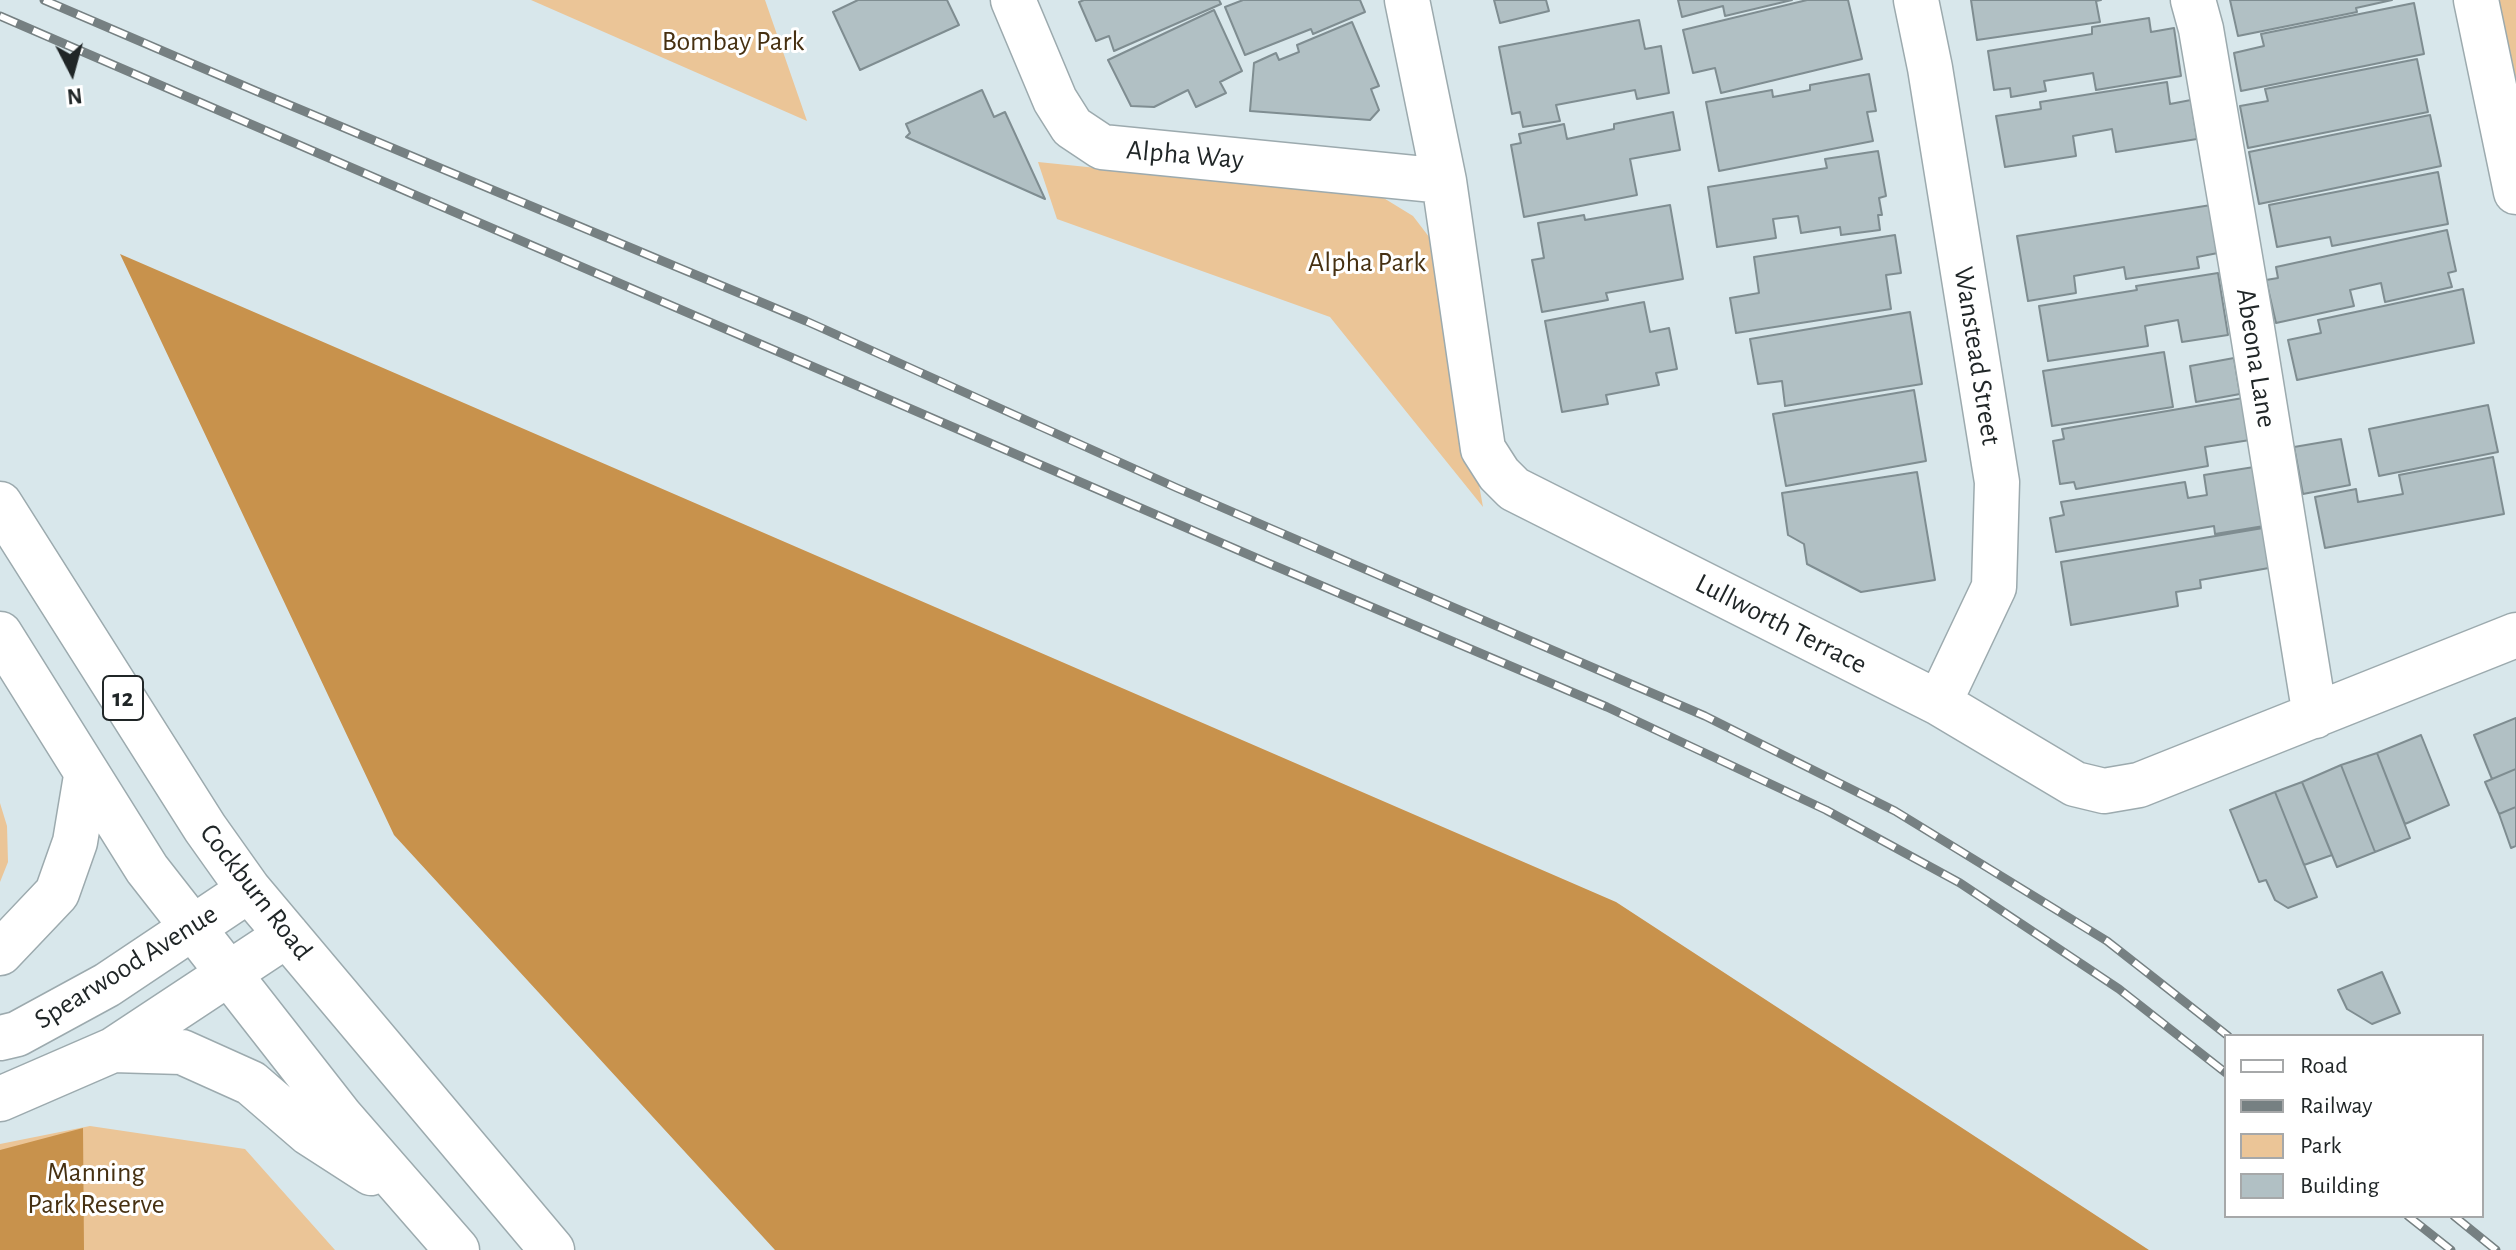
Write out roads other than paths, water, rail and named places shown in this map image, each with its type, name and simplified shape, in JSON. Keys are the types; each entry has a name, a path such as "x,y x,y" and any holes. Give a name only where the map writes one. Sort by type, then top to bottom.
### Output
{"street":[{"name":"Alpha Way","path":"1013,0 1055,100 1072,127 1102,147 1444,181"},
{"name":"Lullworth Terrace","path":"1407,0 1444,181 1483,449 1499,474 1514,489 1939,703 2075,784 2104,791 2139,785 2516,635"},
{"name":"Wanstead Street","path":"1916,0 1930,68 1997,482 1994,587 1939,703"},
{"name":"Abeona Lane","path":"2193,0 2201,29 2315,716"},
{"path":"2476,0 2516,192"},
{"name":"Cockburn Road","path":"0,504 205,828 249,890 552,1250"},
{"path":"0,634 86,776 147,869 192,930 341,1117 457,1250"},
{"path":"0,953 57,893 75,842 86,776"},
{"name":"Spearwood Avenue","path":"0,1038 17,1034 107,985 249,890"},
{"name":"Spearwood Avenue","path":"0,1099 113,1050 287,935"},
{"path":"113,1050 182,1052 251,1083 309,1133 413,1200"}],"railway":[{"path":"44,0 806,321 1177,488 1705,716 1895,811 2107,941 2225,1034"},
{"path":"0,16 1607,707 1826,810 1960,883 2119,989 2224,1071"},
{"path":"2411,1218 2451,1250"},
{"path":"2456,1218 2496,1250"}],"park label":[{"name":"Bombay Park","path":"733,42"},
{"name":"Alpha Park","path":"1367,263"},
{"name":"Manning Park Reserve","path":"96,1189"}]}
